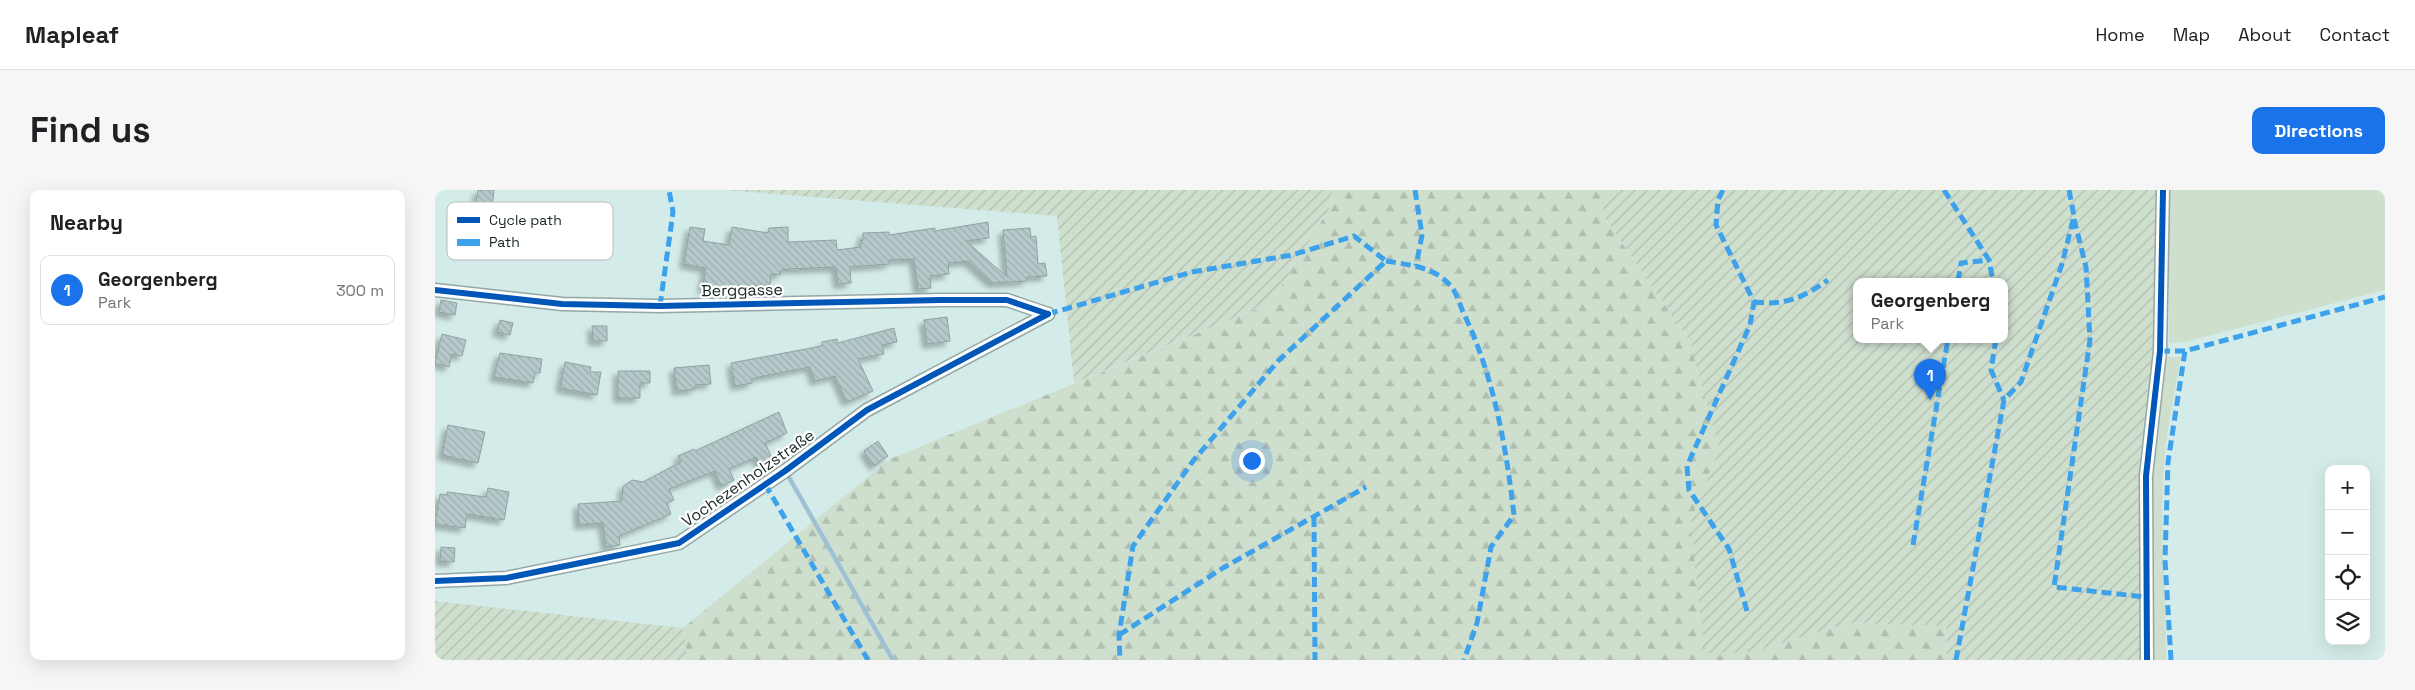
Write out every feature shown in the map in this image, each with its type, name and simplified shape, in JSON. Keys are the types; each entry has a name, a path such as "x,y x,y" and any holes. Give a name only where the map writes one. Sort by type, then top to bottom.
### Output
{"street":[{"path":"2147,660 2146,476 2160,351 2163,190"},
{"name":"Berggasse","path":"435,290 562,304 660,306 1007,300 1048,314"},
{"name":"Vochezenholzstraße","path":"435,581 506,578 679,544 785,471 867,410 1048,314"}],"green space":[{"path":"724,190 1332,190 1329,209 1271,303 1074,383 1057,216"},
{"path":"1332,190 1614,190 1601,212 1690,342 1719,450 1690,523 1752,652 1848,623 1946,626 1947,660 688,660 683,628 890,459 1271,303 1329,209"},
{"path":"1614,190 2163,190 2160,351 2146,476 2147,660 1947,660 1946,626 1848,623 1752,652 1705,653 1690,523 1719,450 1690,342 1601,212"},
{"path":"2169,190 2385,190 2385,290 2185,342 2169,343"},
{"path":"2163,357 2181,357 2164,466 2163,539 2166,660 2152,660 2152,463"},
{"path":"435,601 683,628 688,660 435,660"}],"building":[{"path":"478,190 494,190 493,202 476,202"},
{"path":"988,222 989,238 966,241 1007,277 1003,230 1030,228 1031,237 1036,236 1038,264 1045,263 1047,276 1027,277 1026,281 992,283 968,261 948,263 949,274 930,276 931,288 918,289 914,259 889,260 890,264 850,267 851,283 838,284 836,267 788,269 781,270 780,275 771,274 770,285 737,286 736,291 716,287 715,291 702,289 706,268 684,264 690,227 705,229 703,241 729,245 732,227 768,233 769,228 788,227 788,242 836,240 837,250 861,247 860,241 863,240 863,233 889,232 889,235 935,228 935,231"},
{"path":"441,300 457,303 455,315 439,312"},
{"path":"947,317 950,341 927,344 924,320"},
{"path":"500,320 513,323 510,335 497,332"},
{"path":"592,326 607,326 607,341 593,341"},
{"path":"894,328 897,342 882,345 884,354 858,359 873,391 847,402 835,376 815,381 810,367 759,377 752,379 752,383 735,386 731,363 822,346 822,342 837,339 838,343"},
{"path":"442,334 466,340 462,356 452,354 449,367 435,363"},
{"path":"500,353 542,359 540,373 535,373 533,383 494,377"},
{"path":"565,362 591,367 590,372 601,372 597,395 560,388"},
{"path":"709,365 711,384 695,385 695,389 677,391 674,368"},
{"path":"618,371 650,371 650,383 640,383 640,398 618,398"},
{"path":"779,412 787,433 765,443 773,460 761,466 756,457 729,469 734,480 721,486 715,471 669,489 674,500 667,503 671,514 619,536 620,545 606,547 603,523 579,525 578,504 622,501 623,487 632,480 643,482 681,462 678,456 694,449 695,451"},
{"path":"448,425 485,432 478,463 442,455"},
{"path":"878,441 888,456 874,466 864,451"},
{"path":"488,488 509,492 504,520 467,514 465,528 435,524 440,494 447,495 447,492 486,497"},
{"path":"441,547 455,548 454,562 440,561"}],"waterway":[{"path":"786,472 893,660"}],"marked path":[{"path":"660,306 673,212 669,190"},
{"path":"1415,190 1422,235 1416,266"},
{"path":"1723,190 1718,200 1716,225 1754,302 1750,325 1687,466 1689,490 1729,549 1747,611"},
{"path":"1944,190 1989,260 1992,278"},
{"path":"1956,660 2004,400 2021,382 2062,264 2074,216 2069,190"},
{"path":"2074,219 2086,267 2090,340 2054,587 2146,597"},
{"path":"1048,314 1192,272 1292,255 1354,236 1386,261 1278,361 1193,461 1133,546 1119,635 1120,660"},
{"path":"1958,278 1961,263 1989,260"},
{"path":"1386,261 1428,270 1441,277 1454,290 1483,362 1503,438 1514,515 1491,547 1477,623 1464,660"},
{"path":"1754,302 1775,303 1793,299 1811,291 1828,280"},
{"path":"2160,351 2185,351 2385,297"},
{"path":"1913,545 1947,343"},
{"path":"1995,343 1991,370 2004,400"},
{"path":"2171,660 2165,560 2168,462 2185,351"},
{"path":"765,484 868,660"},
{"path":"1119,635 1223,568 1366,487"},
{"path":"1314,517 1315,660"}],"cycle path":[{"path":"2147,660 2146,476 2160,351 2163,190"},
{"path":"435,290 562,304 660,306 1007,300 1048,314"},
{"path":"435,581 506,578 679,543 785,471 867,410 1048,314"}],"place":[{"name":"Georgenberg","path":"1930,400"}]}
